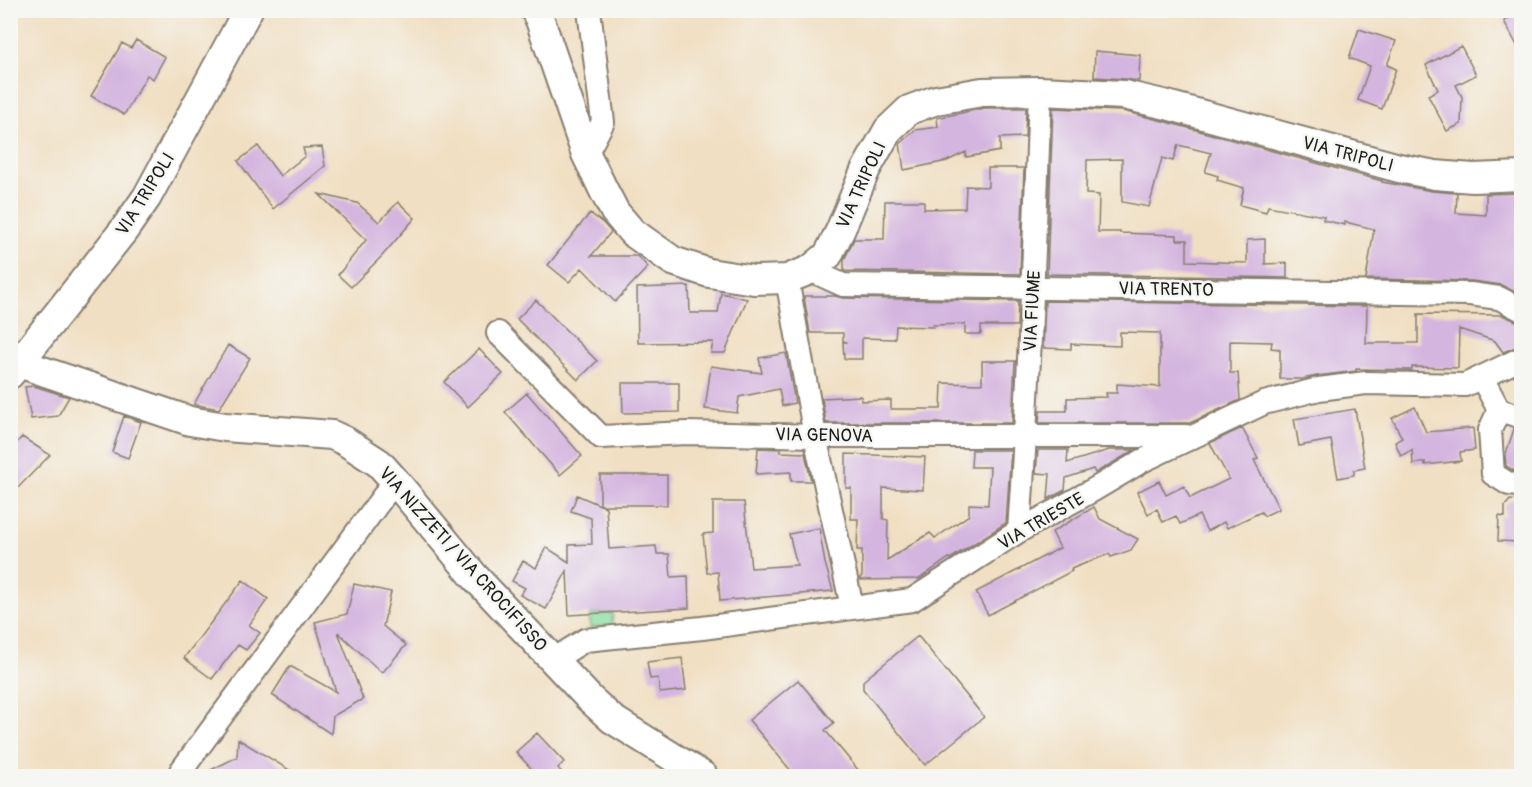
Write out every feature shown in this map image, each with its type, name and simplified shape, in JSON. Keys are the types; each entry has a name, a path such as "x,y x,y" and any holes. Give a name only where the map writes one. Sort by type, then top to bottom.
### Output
{"street":[{"name":"VIA TRIPOLI","path":"15,369 124,230 147,197 248,10"},
{"path":"535,10 586,154 615,212 632,232 673,261 709,273 754,280 799,275 815,436 852,607"},
{"path":"586,154 603,122 589,10"},
{"name":"VIA TRIPOLI","path":"799,275 828,255 865,171 888,130 909,110 936,100 982,92 1040,91 1124,95 1399,168 1435,175 1473,178 1521,176"},
{"name":"VIA FIUME","path":"1019,531 1026,435 1040,91"},
{"name":"VIA TRENTO","path":"799,275 843,285 1470,294 1499,298 1521,310"},
{"name":"VIA GENOVA","path":"498,333 601,436 687,433 815,436 1194,436"},
{"name":"VIA TRIESTE","path":"553,660 585,640 702,628 912,600 1019,531 1142,461 1264,403 1319,389 1366,383 1465,386 1521,358"},
{"name":"VIA NIZZETI / VIA CROCIFISSO","path":"15,369 190,421 225,427 332,435 345,441 379,463 474,576 589,698 612,719 703,777"},
{"path":"1482,378 1499,410 1521,417"},
{"path":"1499,410 1490,430 1493,474 1509,484 1521,486"},
{"path":"184,777 181,771 396,482"}],"green space":[{"path":"613,613 612,626 590,628 590,614"}],"building":[{"path":"1521,11 1521,53 1504,21"},
{"path":"1359,29 1396,41 1387,65 1396,69 1382,109 1358,100 1370,66 1349,58"},
{"path":"136,40 165,57 153,79 147,75 124,115 91,96 122,43 131,48"},
{"path":"1461,46 1476,75 1456,85 1462,97 1461,124 1447,131 1428,95 1438,90 1426,65"},
{"path":"1095,51 1140,55 1139,81 1094,77"},
{"path":"985,108 1026,108 1025,137 1000,138 1000,151 966,157 966,152 947,161 904,170 900,143 915,130 938,127 937,118"},
{"path":"1053,108 1122,111 1382,182 1457,193 1456,213 1486,215 1486,194 1521,193 1521,295 1501,285 1472,281 1366,279 1374,229 1345,222 1345,225 1323,220 1324,216 1268,206 1266,212 1240,205 1244,188 1217,180 1218,176 1205,172 1211,153 1178,145 1173,161 1162,158 1149,207 1122,202 1122,159 1087,160 1086,194 1099,195 1098,232 1177,235 1177,240 1187,240 1187,261 1247,263 1247,240 1265,239 1265,264 1287,263 1287,278 1047,274"},
{"path":"258,146 280,176 305,156 303,148 322,147 325,166 273,209 238,161"},
{"path":"988,168 1024,168 1020,274 844,271 844,260 854,239 884,239 885,201 924,201 924,209 965,208 966,186 988,187"},
{"path":"319,194 357,203 379,222 398,202 415,218 351,287 338,275 366,240"},
{"path":"590,213 611,232 591,256 637,256 648,267 615,302 582,268 569,282 548,265"},
{"path":"689,286 690,313 718,313 721,293 747,299 725,353 711,353 713,342 638,343 637,288"},
{"path":"804,296 1018,301 1017,326 981,326 981,334 965,334 965,324 933,325 933,327 896,326 895,339 862,338 862,359 844,359 843,342 847,342 843,341 843,333 810,333"},
{"path":"536,300 597,361 578,380 517,319"},
{"path":"1045,301 1367,306 1366,343 1418,343 1418,314 1502,315 1521,323 1521,345 1503,352 1495,341 1459,329 1458,368 1356,369 1356,371 1302,379 1280,379 1280,349 1271,348 1272,342 1230,341 1230,373 1238,373 1240,400 1190,423 1039,423 1040,411 1067,411 1067,398 1107,397 1106,393 1117,393 1117,384 1160,387 1160,333 1120,332 1120,346 1071,344 1071,349 1043,348"},
{"path":"228,345 250,358 219,409 194,404"},
{"path":"479,349 503,374 468,407 444,382"},
{"path":"786,353 795,403 782,406 779,389 739,397 737,413 705,409 711,366 762,373 759,358"},
{"path":"982,361 1015,361 1012,423 826,423 822,398 861,396 861,401 891,400 891,409 941,409 942,383 982,384"},
{"path":"622,383 679,383 679,412 623,413"},
{"path":"34,386 69,397 58,416 31,419 25,387"},
{"path":"527,393 582,456 560,475 505,412"},
{"path":"1415,407 1426,432 1473,428 1475,450 1460,452 1461,461 1425,465 1425,462 1413,464 1412,450 1401,456 1395,442 1402,438 1392,418"},
{"path":"1355,409 1365,468 1354,470 1354,475 1338,478 1331,440 1299,446 1294,419"},
{"path":"124,416 141,422 128,458 112,452"},
{"path":"1242,428 1258,458 1254,460 1279,509 1264,516 1261,512 1227,528 1224,522 1207,531 1199,515 1180,524 1176,516 1163,522 1157,509 1148,514 1137,492 1159,481 1166,495 1184,486 1190,498 1229,479 1210,443"},
{"path":"1514,429 1521,430 1521,472 1506,466 1505,456"},
{"path":"22,437 50,455 10,496 10,450"},
{"path":"758,448 805,453 811,481 791,481 791,472 756,474"},
{"path":"972,450 1011,450 1006,523 919,579 860,580 862,550 857,550 858,519 851,519 851,488 846,488 846,454 925,457 923,490 883,488 883,519 888,520 887,560 930,533 935,538 969,515 969,504 988,505 990,467 971,467"},
{"path":"1038,450 1068,450 1067,463 1109,450 1135,450 1095,473 1093,469 1066,478 1065,490 1048,499 1050,474 1036,473"},
{"path":"600,475 667,475 667,505 600,505"},
{"path":"577,495 606,507 609,549 656,546 657,554 669,554 671,577 688,576 689,608 569,615 567,571 546,609 520,595 525,588 512,581 523,561 536,568 546,547 569,562 569,545 592,544 591,518 571,511"},
{"path":"1510,500 1521,501 1521,542 1498,541 1499,516 1505,517 1505,506"},
{"path":"713,502 744,502 751,568 797,565 789,534 819,528 833,591 720,601 718,572 707,573 703,534 713,533"},
{"path":"1094,507 1100,519 1138,539 1131,550 1111,557 1109,554 1071,569 1072,571 988,615 976,592 1060,548 1052,532"},
{"path":"243,580 268,599 249,625 260,633 246,650 238,645 212,679 184,658"},
{"path":"354,584 391,592 383,626 406,645 382,673 338,632 363,699 333,716 331,734 272,695 290,666 336,692 315,622 347,614"},
{"path":"918,636 984,717 925,765 863,689 863,681"},
{"path":"682,658 686,690 660,693 658,678 650,679 647,662"},
{"path":"798,680 834,723 825,730 864,777 796,777 749,720"},
{"path":"537,733 564,762 558,768 566,777 539,777 516,752"},
{"path":"238,739 301,777 197,777 237,757"}]}
